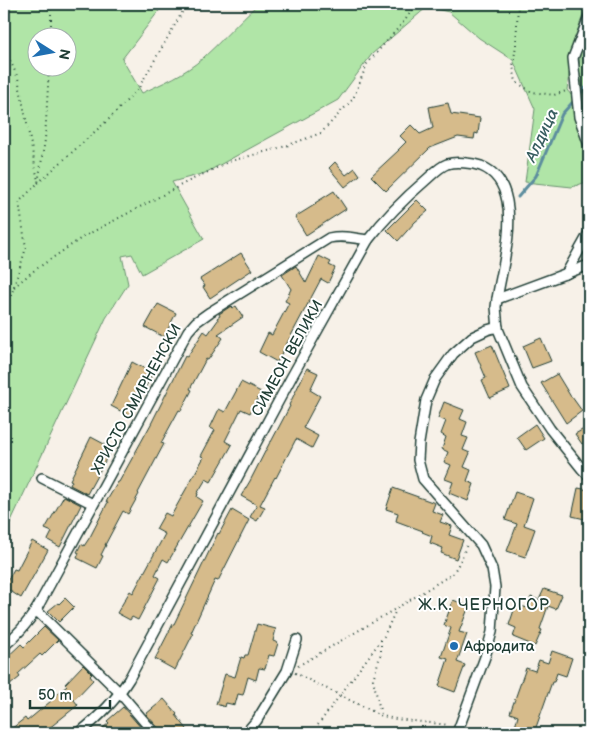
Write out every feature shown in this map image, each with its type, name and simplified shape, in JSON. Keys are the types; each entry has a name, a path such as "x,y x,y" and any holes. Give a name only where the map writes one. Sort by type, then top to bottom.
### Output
{"street":[{"path":"589,16 573,58 579,117 589,145"},
{"name":"СИМЕОН ВЕЛИКИ","path":"79,733 120,693 134,671 290,378 368,240 380,224 407,198 436,171 448,164 474,164 486,168 498,177 504,189 509,214 506,247 496,299 498,327 522,387 550,428 589,476"},
{"path":"566,274 589,233"},
{"name":"ХРИСТО СМИРНЕНСКИ","path":"4,646 28,622 36,610 188,331 196,322 329,238 337,236 368,240"},
{"path":"496,299 589,265"},
{"path":"458,730 485,657 492,632 495,587 492,569 481,545 423,479 418,460 419,443 426,400 435,379 453,354 472,337 498,327"},
{"path":"42,478 93,504"},
{"path":"36,610 120,693 154,733"},
{"path":"246,733 258,720 289,671 297,640"}],"path":[{"path":"50,4 51,28"},
{"path":"4,303 11,296 26,248 20,202 38,183 109,119 138,89 187,4"},
{"path":"14,287 32,272 83,237 187,182 231,161 321,134 353,99 368,64 406,19 416,4"},
{"path":"518,4 513,66 516,82 532,92 554,95 576,89"},
{"path":"4,47 18,78 38,183"},
{"path":"38,183 45,140 48,78"},
{"path":"289,671 398,608 452,574 462,558 471,535"},
{"path":"312,733 381,640 398,608"},
{"path":"381,640 381,653 373,679 382,716"},
{"path":"289,671 382,716 458,730"}],"green space":[{"path":"4,4 164,4 122,59 142,93 174,78 196,64 258,4 587,4 573,43 567,90 572,96 589,153 589,181 572,187 525,182 535,109 513,60 479,38 449,12 427,7 372,54 338,100 205,173 172,182 204,239 142,274 132,254 122,256 128,284 106,318 4,536"},
{"path":"589,27 589,119 579,69 581,46"}],"building":[{"path":"448,103 451,114 480,118 478,134 475,133 474,139 458,137 430,148 386,191 371,176 406,142 400,136 411,125 420,134 433,128 429,107"},
{"path":"335,162 346,175 355,168 360,175 345,187 329,168"},
{"path":"334,191 346,209 306,235 295,217"},
{"path":"417,200 428,211 398,241 387,230"},
{"path":"241,253 252,270 210,298 200,279"},
{"path":"319,256 331,262 329,265 335,268 328,283 321,279 277,362 259,352 268,333 272,335 289,303 285,301 291,289 282,275 296,266 306,283"},
{"path":"158,304 176,313 164,337 145,327"},
{"path":"231,306 233,308 236,306 243,317 218,334 223,338 208,360 206,359 181,411 179,410 161,443 164,444 139,494 128,514 123,511 105,545 101,555 103,556 97,568 77,558 79,553 77,552 81,544 84,546 90,537 108,502 106,502 151,424 185,356 187,357 204,331 208,334 218,320 219,314"},
{"path":"541,338 551,361 532,368 523,346"},
{"path":"492,345 510,389 490,398 482,380 486,378 475,352"},
{"path":"132,362 153,373 130,416 111,406"},
{"path":"307,368 318,373 310,390 320,396 303,428 318,436 312,448 296,439 260,505 265,507 257,521 250,517 257,505 241,496 290,406"},
{"path":"557,374 582,411 566,423 541,383"},
{"path":"241,382 261,392 250,413 241,409 225,441 232,445 211,482 206,479 197,494 197,497 203,501 168,562 163,559 155,575 160,578 138,620 132,617 130,620 117,613 130,591 133,593 165,534 156,529 165,513 171,516 204,457 201,456 215,430 210,428 219,409 225,412"},
{"path":"444,402 464,410 460,419 467,422 462,436 468,438 463,450 470,453 464,467 471,470 467,481 474,484 468,501 449,493 453,482 445,479 451,465 444,462 448,452 442,449 446,437 441,434 446,421 438,418"},
{"path":"535,424 544,438 526,450 517,437"},
{"path":"589,426 589,439 582,444 575,434"},
{"path":"91,437 111,450 87,494 70,485 72,481 70,480"},
{"path":"393,488 435,503 432,511 443,515 440,522 452,526 449,535 463,540 456,559 441,553 443,548 430,543 432,536 396,521 398,513 386,509"},
{"path":"578,488 589,490 589,520 572,516"},
{"path":"515,492 533,498 524,525 535,529 525,557 507,551 517,524 505,520"},
{"path":"64,496 81,505 60,547 48,540 52,532 45,529"},
{"path":"232,510 249,520 218,581 215,580 191,633 193,634 175,670 155,659 218,533"},
{"path":"32,541 48,550 21,598 4,587 14,569 17,570"},
{"path":"544,589 562,595 556,609 548,606 540,629 542,630 535,646 513,637 516,628 509,625 516,604 527,608 531,597 539,600"},
{"path":"65,598 74,607 59,622 48,611"},
{"name":"Афродита","path":"453,600 469,606 459,632 467,634 457,662 465,665 455,692 439,686 448,659 441,657 451,628 444,625"},
{"path":"257,624 276,629 273,641 278,643 274,656 269,655 265,669 259,668 256,680 248,677 243,695 238,694 235,705 226,703 225,707 216,704 225,674 235,677 241,657 244,658 245,655 248,655"},
{"path":"44,627 58,640 42,656 40,654 18,674 20,677 4,690 4,660 21,644 24,647"},
{"path":"552,651 572,658 566,676 557,673 534,733 515,727 518,716 510,713 526,668 535,671 539,660 548,663"},
{"path":"83,665 92,674 90,676 93,680 74,700 78,705 43,733 6,733 25,718 27,721 51,701 67,686 65,684"},
{"path":"164,699 190,733 163,733 146,714"},
{"path":"123,707 143,730 139,733 97,733 109,723 107,721"}],"waterway":[{"name":"Алдица","path":"518,197 536,176 562,114 589,84"}],"place":[{"name":"Афродита","path":"454,646"}],"district":[{"name":"Ж.К. ЧЕРНОГОР","path":"484,604"}]}
